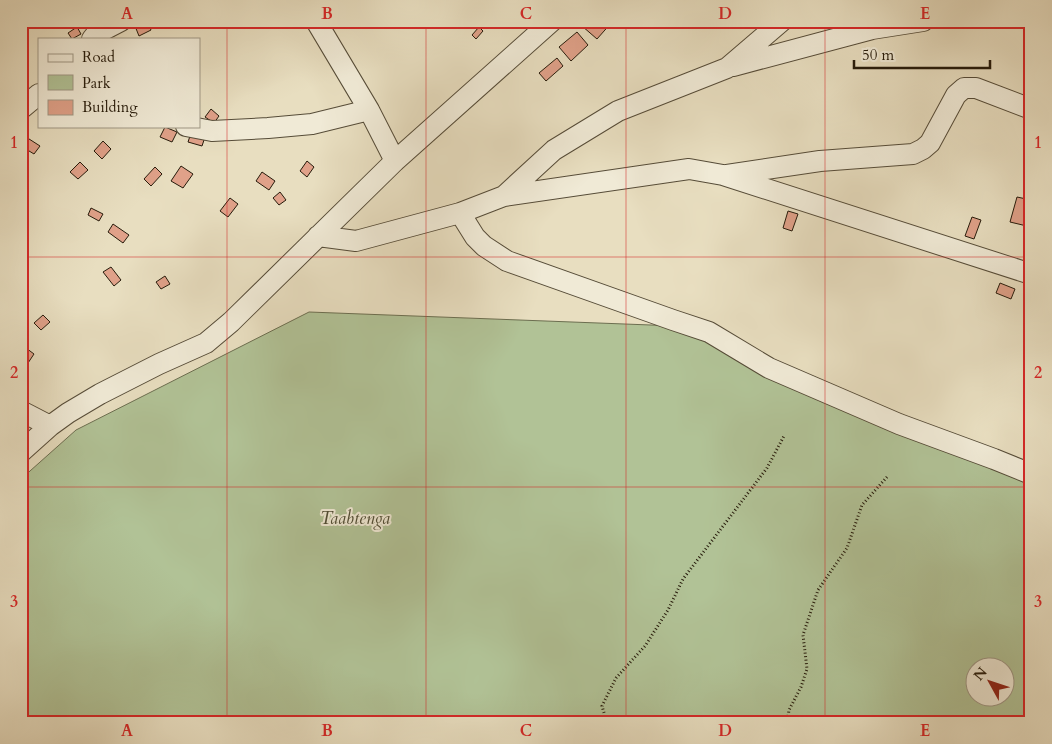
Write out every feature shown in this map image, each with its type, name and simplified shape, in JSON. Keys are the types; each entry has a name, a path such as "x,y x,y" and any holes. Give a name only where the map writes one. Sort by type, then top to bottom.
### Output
{"street":[{"path":"93,38 96,34 121,21"},
{"path":"316,21 369,110 395,161"},
{"path":"21,452 50,426 100,394 206,343 231,322 395,161 552,21"},
{"path":"504,196 554,150 618,111 726,68 872,29 923,21"},
{"path":"726,68 773,24"},
{"path":"723,176 820,160 913,154 923,150 930,143 956,95 964,88 976,88 1031,109"},
{"path":"21,109 38,95"},
{"path":"196,128 212,131 303,125 369,110"},
{"path":"318,236 356,241 460,213 504,196 689,169 723,176 1031,274"},
{"path":"460,213 475,237 484,246 507,261 709,332 769,368 898,424 1031,474"},
{"path":"21,411 50,426"}],"path":[{"path":"607,723 602,706 616,678 645,646 668,610 683,579 767,468 784,436"},
{"path":"787,723 789,710 801,687 807,669 802,635 818,590 847,548 862,505 887,477"}],"green space":[{"name":"Taabtenga","path":"309,312 677,326 1031,466 1031,723 21,723 21,479 76,430"}],"building":[{"path":"147,21 151,30 139,36 135,26"},
{"path":"586,21 612,22 597,39 582,26"},
{"path":"77,27 81,34 71,38 68,33"},
{"path":"479,27 483,31 476,39 472,35"},
{"path":"577,32 588,45 571,61 559,47"},
{"path":"557,58 563,66 546,81 539,73"},
{"path":"211,109 219,116 214,123 205,117"},
{"path":"164,128 177,132 172,142 160,137"},
{"path":"191,133 205,137 202,146 188,142"},
{"path":"26,137 40,146 34,154 21,146"},
{"path":"103,141 111,149 102,159 94,151"},
{"path":"307,161 314,167 307,177 300,171"},
{"path":"80,162 88,170 78,179 70,172"},
{"path":"181,166 193,174 183,188 171,181"},
{"path":"155,167 162,174 151,186 144,179"},
{"path":"262,172 275,181 269,190 256,181"},
{"path":"280,192 286,200 279,205 273,198"},
{"path":"1017,197 1031,200 1031,227 1010,222"},
{"path":"230,198 238,204 228,217 220,211"},
{"path":"91,208 103,214 99,221 88,215"},
{"path":"788,211 798,214 792,231 783,228"},
{"path":"972,217 981,220 974,239 965,236"},
{"path":"113,224 129,235 123,243 108,232"},
{"path":"111,267 121,280 114,286 103,272"},
{"path":"165,276 170,284 161,289 156,282"},
{"path":"1000,283 1015,289 1011,299 996,293"},
{"path":"43,315 50,322 41,330 34,323"},
{"path":"26,348 34,354 28,363 21,359 21,355"}]}
